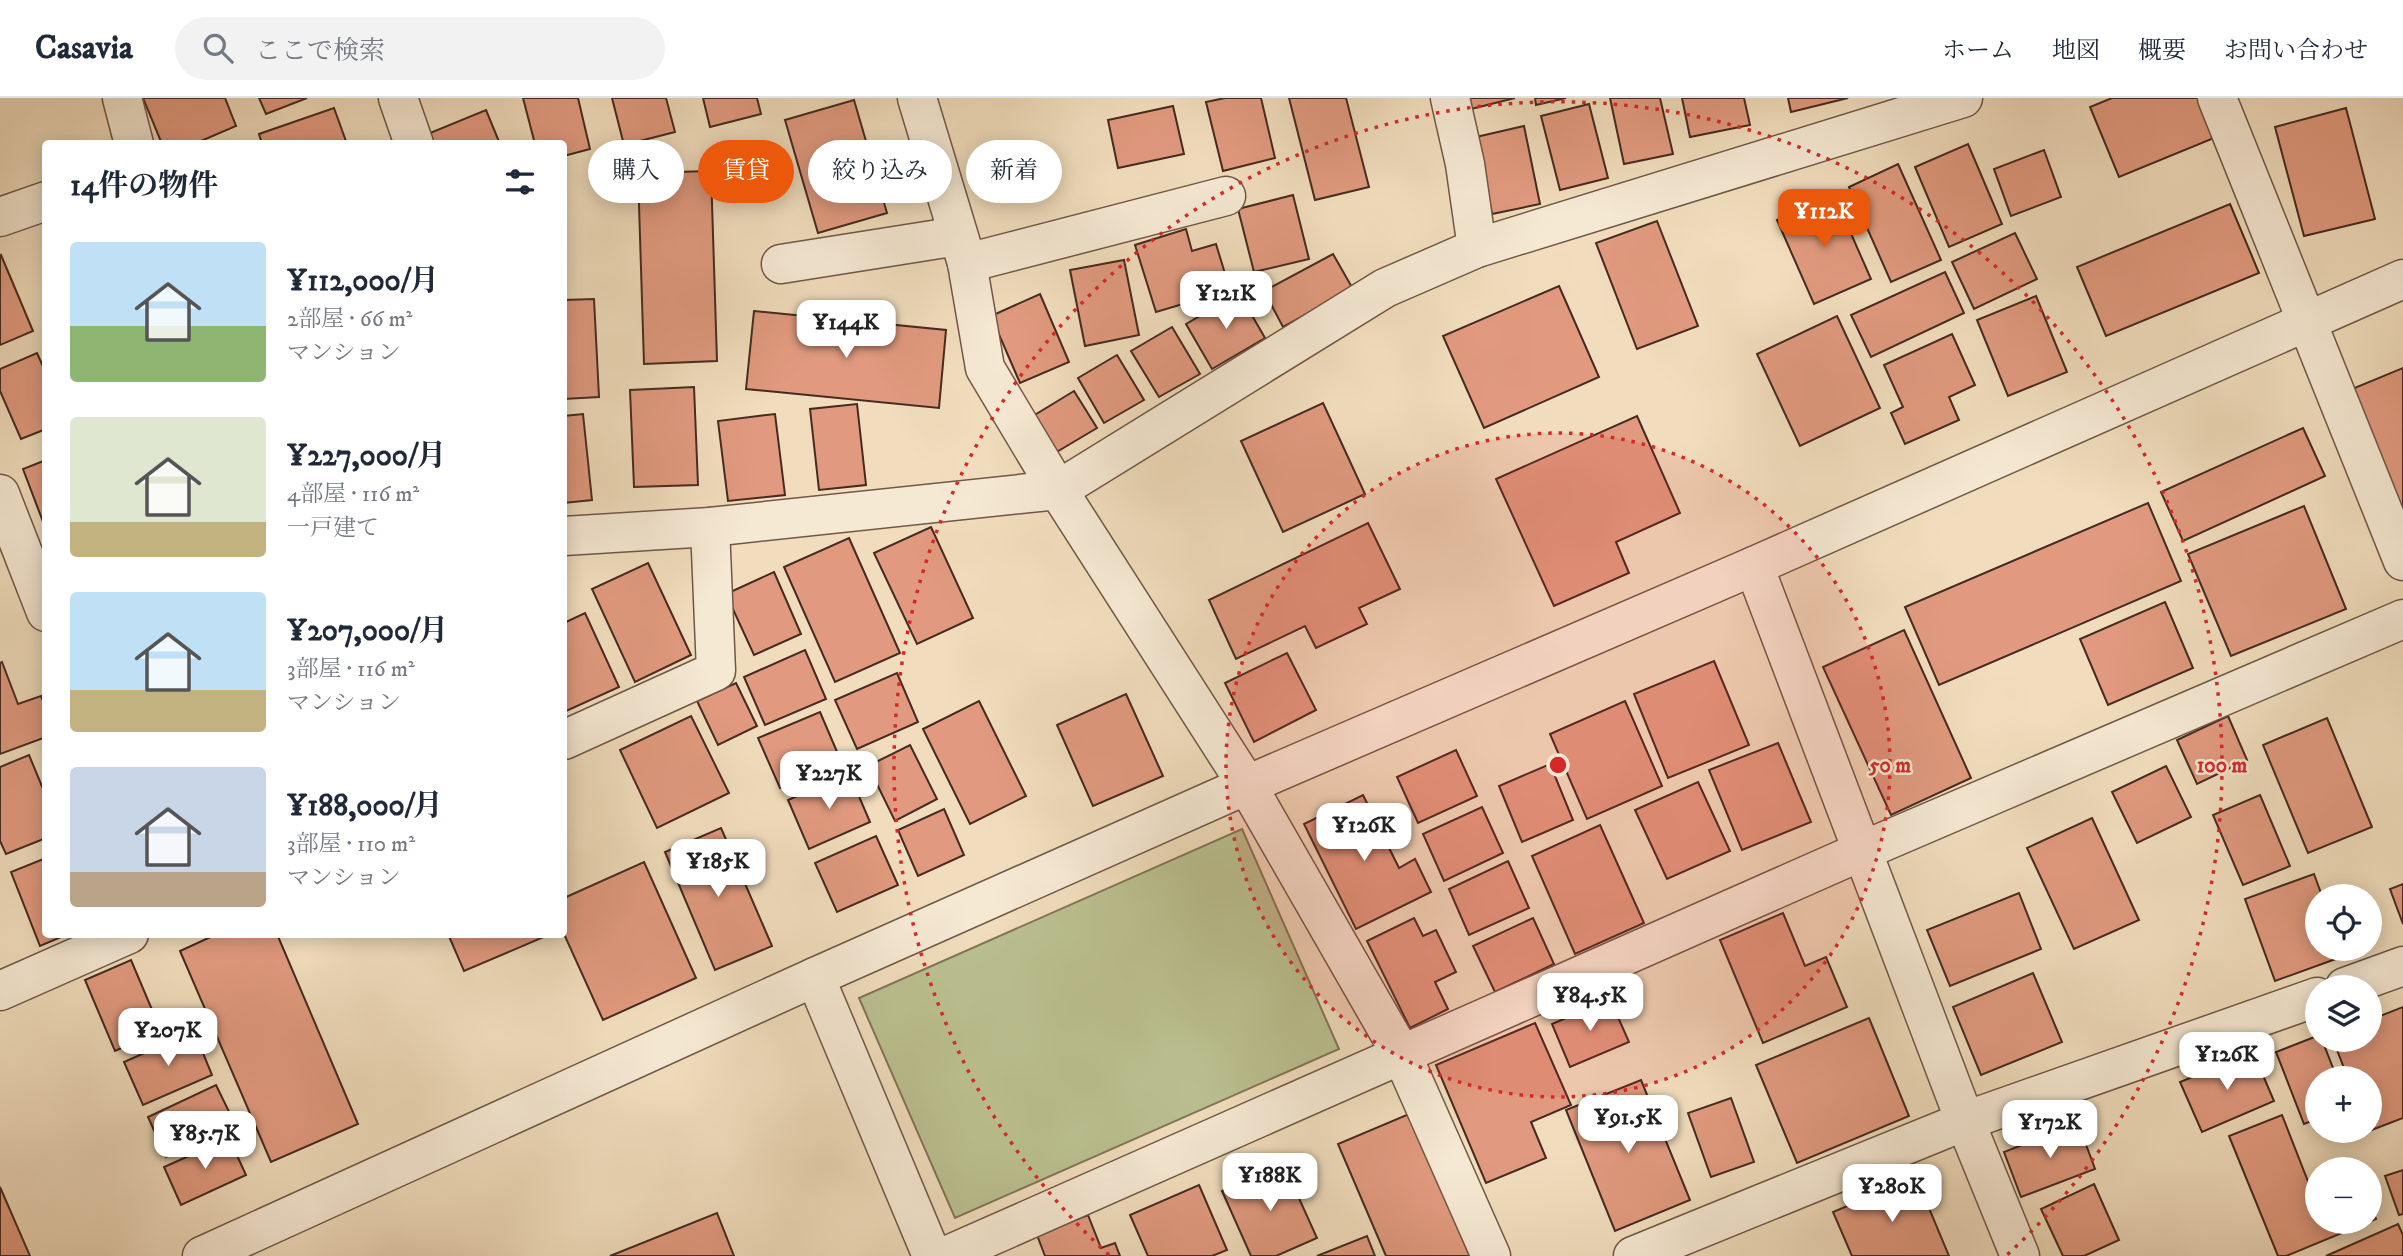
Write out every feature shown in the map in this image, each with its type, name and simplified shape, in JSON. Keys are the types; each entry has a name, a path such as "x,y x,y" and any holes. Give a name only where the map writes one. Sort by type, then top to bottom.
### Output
{"street":[{"path":"122,98 133,140"},
{"path":"398,98 413,140"},
{"path":"917,98 962,249 985,368 1058,490 1247,785 1402,1055 1491,1256"},
{"path":"1450,98 1465,164 1476,248"},
{"path":"567,536 710,527 1058,490 1385,288 1476,248 1964,98"},
{"path":"2217,98 2403,561"},
{"path":"781,264 962,249 1226,197"},
{"path":"0,217 42,202"},
{"path":"202,1256 815,977 1247,785 1754,566 2403,279"},
{"path":"0,494 42,602"},
{"path":"567,739 716,671 710,527"},
{"path":"1754,566 1965,1121 2020,1256"},
{"path":"946,1256 1862,851 2403,619"},
{"path":"0,991 120,938"},
{"path":"2378,975 2403,966"},
{"path":"815,977 932,1256"},
{"path":"1633,1256 1965,1121 2305,1001"}],"green space":[{"path":"1242,829 1339,1049 955,1218 859,998"}],"building":[{"path":"143,98 225,98 236,126 203,140 160,140"},
{"path":"259,98 307,98 266,114"},
{"path":"523,98 578,98 588,150 567,155 567,140 534,140"},
{"path":"612,98 666,98 675,132 644,140 623,140"},
{"path":"703,98 757,98 761,114 710,127"},
{"path":"1225,98 1261,98 1275,158 1223,171 1206,102"},
{"path":"1289,98 1346,98 1369,187 1315,200"},
{"path":"1468,98 1515,98 1471,109"},
{"path":"1535,98 1566,98 1536,105"},
{"path":"1610,98 1660,98 1673,154 1624,164"},
{"path":"1682,98 1744,98 1750,125 1690,137"},
{"path":"1788,98 1848,98 1791,112"},
{"path":"2112,98 2198,98 2214,138 2119,177 2090,107"},
{"path":"854,100 866,140 808,140 808,199 794,151 794,140 791,140 785,120"},
{"path":"1589,104 1608,178 1560,190 1541,116"},
{"path":"1173,106 1184,154 1118,168 1108,120"},
{"path":"334,108 346,140 261,140 259,134"},
{"path":"2346,108 2375,219 2304,236 2275,127"},
{"path":"486,110 498,140 433,140 430,133"},
{"path":"1524,126 1540,204 1492,214 1476,137"},
{"path":"1968,144 2002,224 1949,247 1915,167"},
{"path":"2044,150 2061,197 2011,216 1994,169"},
{"path":"1898,164 1941,260 1891,282 1849,187"},
{"path":"698,171 698,203 712,203 717,361 644,364 639,203 684,203 684,172"},
{"path":"1293,195 1309,259 1254,272 1238,209"},
{"path":"1834,195 1871,279 1814,304 1777,220"},
{"path":"809,203 884,203 887,213 818,233"},
{"path":"2230,204 2259,273 2106,336 2077,267"},
{"path":"1657,221 1698,326 1637,349 1596,243"},
{"path":"1186,229 1192,251 1216,244 1230,290 1156,312 1135,245"},
{"path":"2015,233 2037,279 1974,309 1952,262"},
{"path":"1333,254 1353,289 1283,327 1264,291"},
{"path":"0,256 33,331 0,345"},
{"path":"1124,260 1139,335 1085,346 1070,270"},
{"path":"1945,272 1964,313 1871,357 1851,315"},
{"path":"1559,286 1599,377 1484,428 1443,336"},
{"path":"1239,293 1265,338 1212,369 1186,324"},
{"path":"1040,294 1069,362 1020,383 991,316"},
{"path":"2036,296 2067,372 2008,396 1977,320"},
{"path":"594,299 599,397 567,399 567,300"},
{"path":"754,311 946,330 939,408 746,389"},
{"path":"1837,316 1880,408 1800,446 1757,354"},
{"path":"1172,327 1200,374 1159,397 1131,351"},
{"path":"1952,334 1975,385 1949,397 1959,420 1905,444 1891,413 1903,407 1884,365"},
{"path":"37,353 42,364 42,431 21,439 0,391 0,369"},
{"path":"1117,355 1144,400 1104,423 1078,378"},
{"path":"2403,368 2403,517 2352,389"},
{"path":"694,387 698,485 634,487 630,390"},
{"path":"1074,391 1097,428 1055,453 1033,416"},
{"path":"1323,403 1365,494 1283,532 1241,441"},
{"path":"857,404 866,485 819,490 810,409"},
{"path":"583,414 592,500 567,503 567,416"},
{"path":"775,414 785,495 728,501 718,421"},
{"path":"1637,416 1680,513 1616,542 1629,573 1554,606 1496,479"},
{"path":"2303,428 2325,476 2183,541 2161,492"},
{"path":"42,462 42,519 23,469"},
{"path":"2148,503 2181,581 1939,685 1905,607"},
{"path":"2304,506 2346,609 2231,656 2188,554"},
{"path":"1368,523 1400,589 1359,608 1367,624 1316,648 1305,626 1236,659 1209,600"},
{"path":"931,527 973,618 917,644 874,553"},
{"path":"849,538 900,653 835,682 784,567"},
{"path":"648,563 691,655 635,682 592,589"},
{"path":"774,572 801,634 754,655 726,594"},
{"path":"2165,602 2193,668 2108,705 2080,639"},
{"path":"585,613 619,687 567,711 567,622"},
{"path":"1904,630 1971,778 1891,815 1823,667"},
{"path":"805,650 826,699 765,725 744,677"},
{"path":"1287,653 1316,710 1254,742 1225,683"},
{"path":"1714,661 1749,745 1668,778 1634,694"},
{"path":"2,662 18,704 41,696 42,738 0,754"},
{"path":"897,673 918,722 857,749 835,700"},
{"path":"736,683 757,726 718,745 697,701"},
{"path":"1126,694 1163,776 1093,806 1057,725"},
{"path":"979,701 1026,796 970,824 923,729"},
{"path":"1625,701 1662,786 1587,819 1550,734"},
{"path":"820,712 841,761 780,788 758,738"},
{"path":"691,716 729,793 657,828 620,750"},
{"path":"2228,716 2247,760 2197,784 2177,740"},
{"path":"2327,718 2372,827 2308,853 2263,745"},
{"path":"1778,743 1811,822 1742,850 1709,770"},
{"path":"910,745 937,799 895,821 868,766"},
{"path":"1456,750 1477,796 1418,823 1397,777"},
{"path":"29,755 42,786 42,840 6,854 0,841 0,767"},
{"path":"1550,764 1573,820 1522,842 1499,786"},
{"path":"2166,766 2191,817 2137,843 2112,792"},
{"path":"849,773 870,822 809,849 788,800"},
{"path":"1698,782 1730,851 1667,879 1635,810"},
{"path":"1363,795 1399,868 1415,859 1431,892 1356,929 1304,824"},
{"path":"2260,795 2290,866 2243,885 2213,815"},
{"path":"1482,807 1503,853 1444,881 1423,834"},
{"path":"944,809 964,855 918,876 898,830"},
{"path":"2092,818 2139,920 2074,949 2027,848"},
{"path":"1600,825 1644,923 1575,954 1532,856"},
{"path":"721,828 772,946 715,970 665,852"},
{"path":"876,836 898,885 837,912 815,863"},
{"path":"42,860 42,938 59,938 40,946 11,872"},
{"path":"1508,861 1529,908 1469,935 1449,889"},
{"path":"644,862 696,978 603,1020 566,938 567,897"},
{"path":"2314,874 2318,884 2305,884 2305,961 2330,961 2275,981 2245,899"},
{"path":"2403,884 2403,924 2390,889"},
{"path":"2019,893 2041,949 1950,986 1927,930"},
{"path":"1783,913 1805,966 1826,957 1847,1007 1763,1043 1720,940"},
{"path":"1414,918 1423,936 1436,930 1456,972 1435,982 1448,1009 1410,1028 1367,941"},
{"path":"1533,918 1554,964 1495,992 1473,946"},
{"path":"208,938 279,938 358,1124 271,1162 180,951"},
{"path":"450,938 541,938 464,971"},
{"path":"131,960 161,1031 115,1051 85,980"},
{"path":"2033,973 2062,1042 1981,1075 1953,1007"},
{"path":"1610,999 1629,1042 1570,1067 1552,1024"},
{"path":"2403,1007 2403,1118 2382,1126 2382,1066 2343,1066 2338,1052 2382,1052 2382,1015"},
{"path":"1869,1018 1909,1116 1797,1163 1756,1065"},
{"path":"1535,1023 1571,1105 1531,1122 1546,1158 1486,1183 1436,1065"},
{"path":"194,1031 212,1075 143,1105 124,1062"},
{"path":"2305,1041 2305,1052 2327,1052 2332,1066 2305,1066 2305,1124 2304,1124 2276,1052"},
{"path":"2253,1052 2274,1101 2202,1132 2180,1082"},
{"path":"1641,1080 1690,1200 1615,1231 1566,1110"},
{"path":"216,1085 235,1124 166,1157 148,1117"},
{"path":"1731,1098 1754,1162 1711,1177 1688,1113"},
{"path":"1409,1114 1470,1256 1386,1256 1338,1144"},
{"path":"2282,1115 2305,1174 2305,1234 2340,1234 2286,1256 2278,1256 2229,1136"},
{"path":"2078,1123 2095,1169 2021,1197 2004,1152"},
{"path":"229,1138 246,1175 181,1205 164,1167"},
{"path":"1283,1163 1317,1238 1276,1256 1251,1256 1222,1191"},
{"path":"2403,1170 2403,1214 2399,1215 2385,1176"},
{"path":"1916,1177 1949,1256 1852,1256 1833,1212"},
{"path":"2094,1184 2119,1240 2084,1256 2063,1256 2041,1209"},
{"path":"1199,1185 1227,1250 1212,1256 1148,1256 1130,1215"},
{"path":"0,1187 30,1256 0,1256"},
{"path":"717,1213 734,1256 610,1256"},
{"path":"1088,1215 1101,1248 1115,1243 1120,1256 1045,1256 1037,1235"},
{"path":"2398,1224 2403,1235 2403,1256 2326,1256 2376,1234 2382,1234 2382,1231"},
{"path":"1367,1236 1375,1256 1317,1256"}]}
